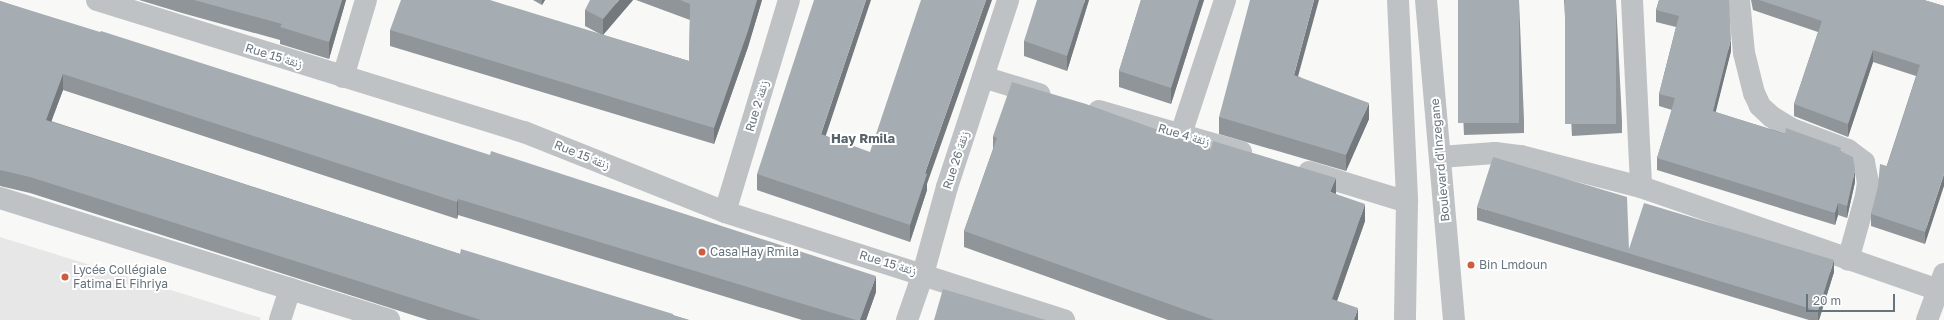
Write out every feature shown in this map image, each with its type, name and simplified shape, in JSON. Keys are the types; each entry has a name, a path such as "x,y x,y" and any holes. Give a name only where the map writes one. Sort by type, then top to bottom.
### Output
{"street":[{"name":"Rue 15 زنقة","path":"97,0 524,132 725,212 1064,320"},
{"path":"343,77 366,0"},
{"name":"Rue 2 زنقة","path":"725,212 789,0"},
{"name":"Rue 26 زنقة","path":"907,320 923,274 947,188 1008,0"},
{"path":"1181,134 1225,0"},
{"path":"1398,0 1407,202 1405,320"},
{"name":"Boulevard d'Inzegane","path":"1426,0 1454,320"},
{"path":"1632,0 1641,187"},
{"path":"1739,0 1744,53 1754,93 1760,106 1772,117 1792,128 1848,150 1864,162 1868,182 1866,196 1848,260"},
{"path":"983,78 1059,99"},
{"name":"Rue 4 زنقة","path":"1082,106 1256,157"},
{"path":"1440,157 1495,153 1521,156 1641,187 1848,260 1941,282 1927,320"},
{"path":"1286,166 1407,202"},
{"path":"0,198 389,320"},
{"path":"280,320 290,289"}],"shaded area":[{"name":"Lycée Collégiale Fatima El Fihriya","path":"0,237 261,318 260,320 0,320"}],"building":[{"path":"194,0 342,0 329,42 280,27 282,24"},
{"path":"401,0 490,0 689,61 690,4 680,0 757,0 748,31 714,128 390,30"},
{"path":"590,0 619,0 603,19 585,10"},
{"path":"814,0 866,0 821,134 870,152 921,0 986,0 925,173 927,174 910,225 757,174"},
{"path":"1037,0 1085,0 1067,56 1024,41"},
{"path":"1141,0 1199,0 1171,88 1119,71"},
{"path":"1250,0 1314,0 1294,75 1369,103 1346,155 1219,117"},
{"path":"1458,0 1519,0 1519,123 1458,123"},
{"path":"1565,0 1616,0 1616,124 1565,124"},
{"path":"1659,0 1729,0 1731,39 1713,111 1785,134 1786,128 1841,148 1840,151 1853,157 1855,170 1847,206 1838,203 1835,213 1657,158 1675,98 1659,94 1679,16 1656,10"},
{"path":"1759,0 1924,0 1944,6 1944,174 1925,232 1871,214 1878,186 1880,164 1887,166 1920,65 1873,50 1848,124 1794,104 1822,21"},
{"path":"0,1 100,32 101,31 490,155 491,151 876,276 860,320 856,320 458,199 457,202 63,74 46,120 460,254 461,249 689,320 481,320 30,177 0,170"},
{"path":"1012,82 1086,104 1211,149 1213,141 1336,178 1330,192 1365,204 1332,299 1358,308 1354,320 1214,320 964,231 997,138 993,136"},
{"path":"1493,157 1627,197 1629,249 1644,203 1834,260 1818,311 1477,207"},
{"path":"943,289 1046,320 934,320"}],"place":[{"name":"Casa Hay Rmila","path":"702,252"},
{"name":"Bin Lmdoun","path":"1471,265"},
{"name":"Lycée Collégiale Fatima El Fihriya","path":"65,277"}],"district":[{"name":"Hay Rmila","path":"863,138"}]}
